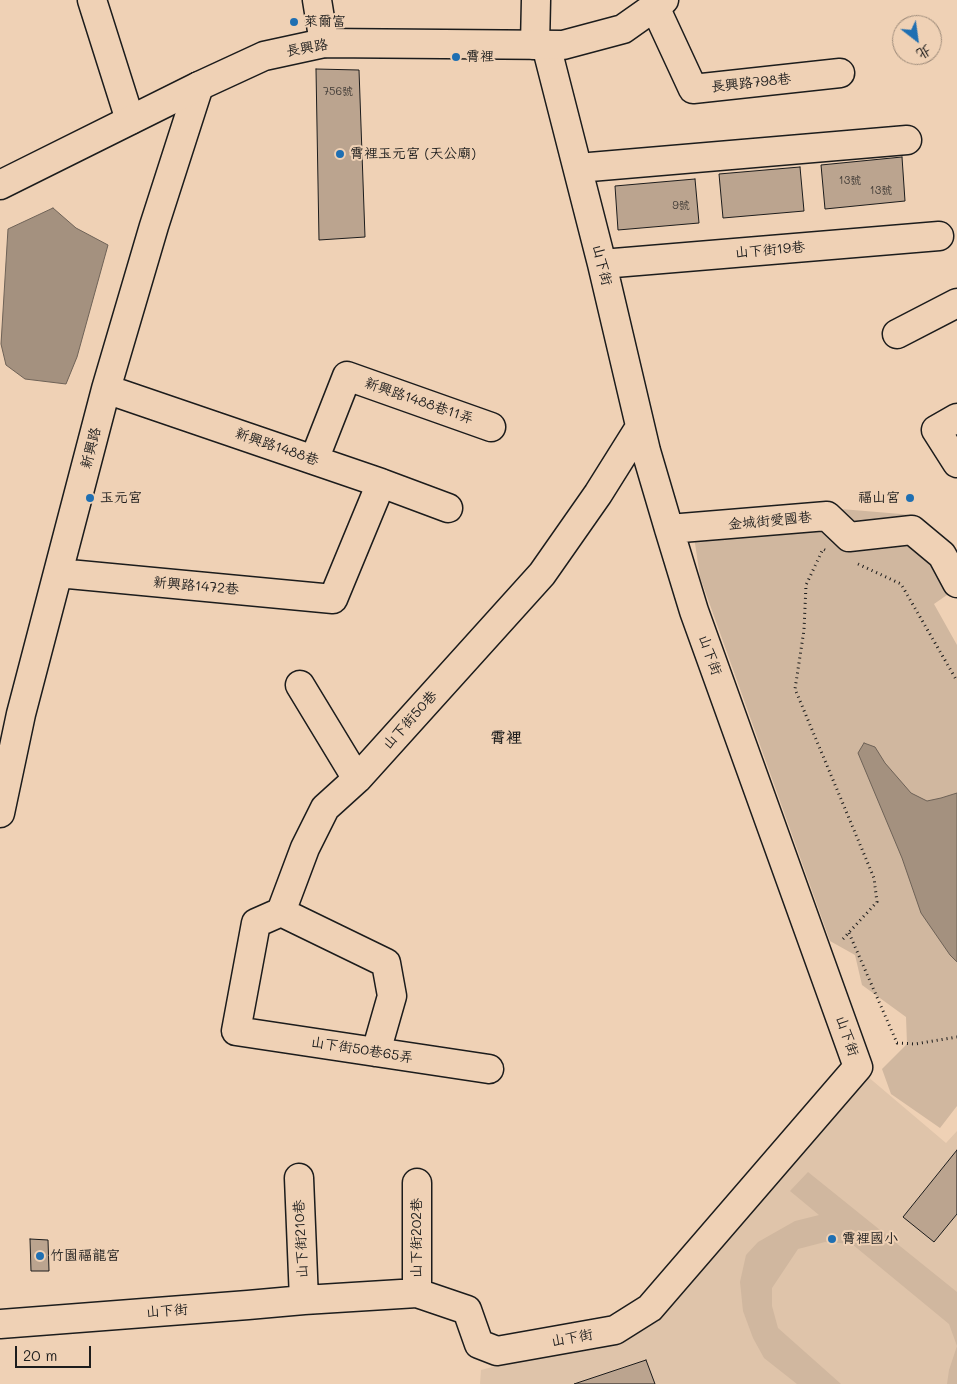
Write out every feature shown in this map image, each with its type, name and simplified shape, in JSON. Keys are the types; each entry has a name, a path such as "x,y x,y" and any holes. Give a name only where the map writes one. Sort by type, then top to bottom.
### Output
{"street":[{"path":"92,0 130,120"},
{"path":"317,0 324,43"},
{"name":"山下街","path":"0,1324 418,1293 467,1310 479,1344 497,1351 614,1330 650,1308 858,1067 694,611 669,529 646,451 578,168 541,45 536,0"},
{"name":"長興路","path":"0,185 198,86 264,56 324,43 562,45 623,29 659,3"},
{"name":"長興路798巷","path":"659,3 693,89 840,74"},
{"name":"新興路","path":"0,813 22,714 106,389 198,86"},
{"path":"578,168 907,140"},
{"name":"山下街19巷","path":"602,264 939,236"},
{"path":"897,334 957,303"},
{"name":"新興路1488巷11弄","path":"314,460 347,376 491,427"},
{"name":"新興路1488巷","path":"106,389 381,483 448,508"},
{"path":"946,424 957,463"},
{"name":"山下街50巷","path":"281,912 305,848 325,808 357,779 542,574 598,494 640,427"},
{"name":"新興路1472巷","path":"58,573 333,599 381,483"},
{"name":"金城街愛國巷","path":"669,529 827,516 848,537 912,530 942,555 957,583"},
{"path":"300,685 357,779"},
{"path":"281,912 386,963 392,996 376,1052"},
{"name":"山下街50巷65弄","path":"281,912 256,923 236,1031 489,1069"},
{"name":"山下街210巷","path":"299,1178 304,1300"},
{"name":"山下街202巷","path":"417,1183 418,1293"}],"path":[{"path":"832,553 823,549 806,585 804,630 795,689 874,878 877,902 848,933 897,1043 915,1044 957,1038"},
{"path":"857,564 901,584 957,681"}],"shaded area":[{"path":"53,208 76,228 108,245 77,357 66,384 25,379 6,365 1,344 8,229"},
{"path":"829,508 913,515 943,544 957,588 934,604 957,645 957,1106 940,1128 891,1094 882,1069 907,1044 906,1017 862,985 855,955 830,941 700,577 692,523"},
{"path":"864,743 875,747 885,763 911,793 927,801 957,793 957,962 921,913 902,858 858,753"},
{"name":"霄裡國小","path":"867,1076 946,1143 957,1131 957,1384 480,1384 481,1370 613,1335"},
{"path":"808,1172 957,1292 957,1346 949,1324 852,1244 825,1242 798,1249 772,1288 772,1306 778,1328 841,1384 797,1384 764,1358 753,1338 743,1311 740,1282 746,1255 758,1242 795,1221 819,1215 790,1191"},
{"path":"957,1346 957,1384 947,1384 949,1370"}],"building":[{"name":"霄裡玉元宮 (天公廟)","path":"316,69 359,70 365,237 319,240"},
{"path":"902,157 905,201 825,209 821,165"},
{"path":"800,167 804,211 723,218 719,174"},
{"path":"695,179 699,223 618,230 615,186"},
{"path":"957,1150 957,1214 934,1242 903,1217"},
{"name":"竹園福龍宮","path":"30,1239 48,1240 49,1271 31,1271"},
{"path":"646,1360 655,1384 574,1384"}],"place":[{"name":"萊爾富","path":"294,22"},
{"name":"霄裡","path":"456,57"},
{"name":"霄裡玉元宮 (天公廟)","path":"340,154"},
{"name":"玉元宮","path":"90,498"},
{"name":"福山宮","path":"910,498"},
{"name":"霄裡國小","path":"832,1239"},
{"name":"竹園福龍宮","path":"40,1256"}],"district":[{"name":"霄裡","path":"506,738"}]}
